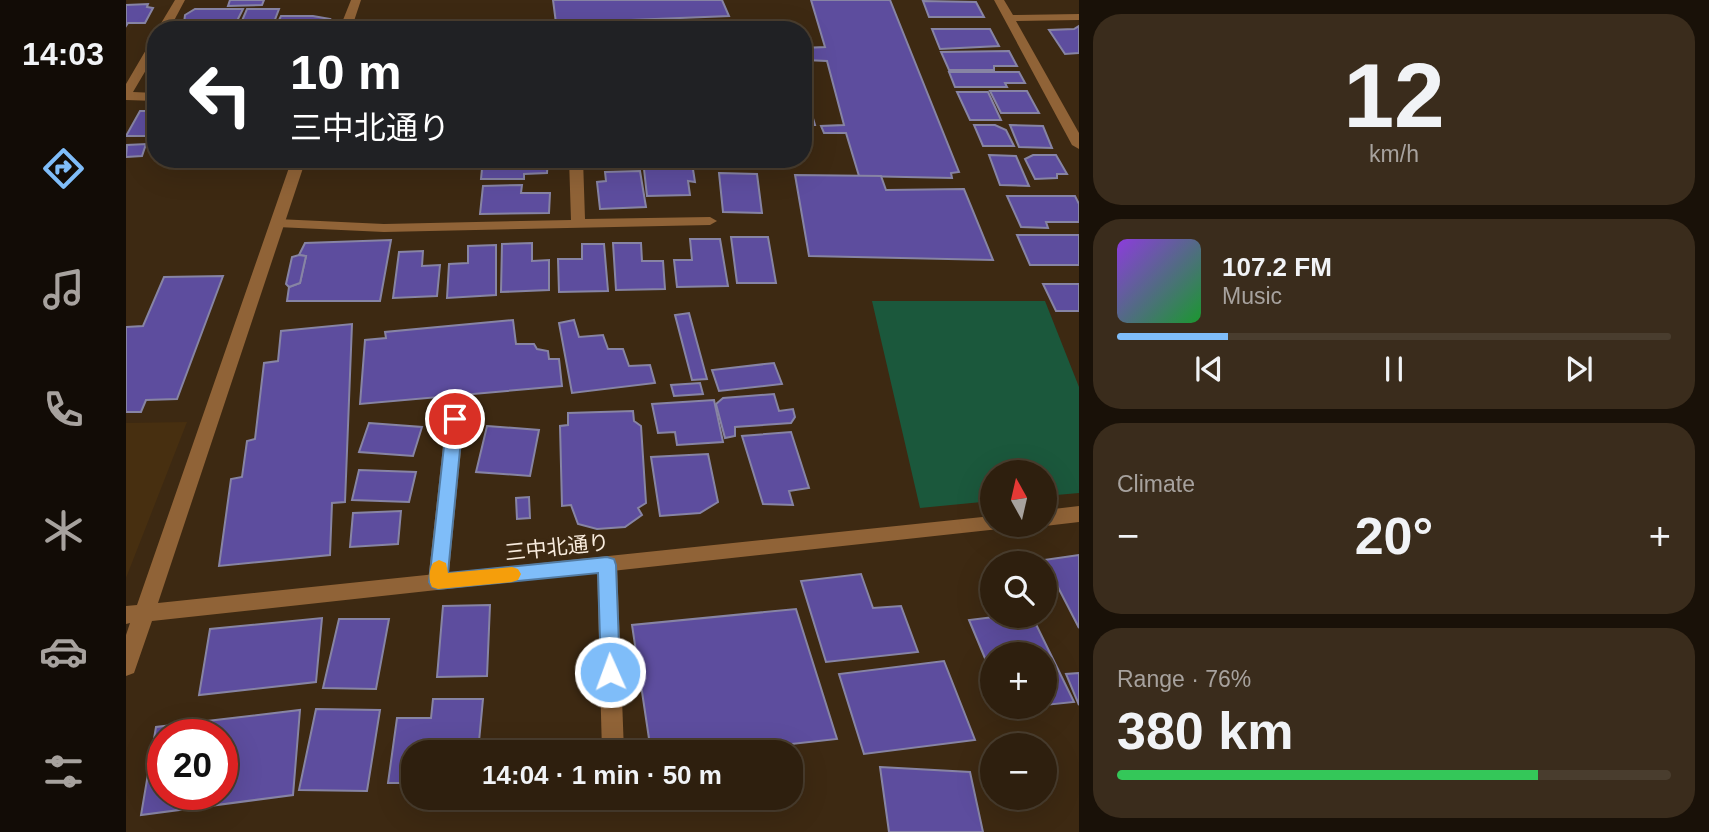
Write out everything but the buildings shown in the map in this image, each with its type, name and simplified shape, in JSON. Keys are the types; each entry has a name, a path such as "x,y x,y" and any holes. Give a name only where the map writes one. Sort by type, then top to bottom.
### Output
{"street":[{"path":"168,21 180,0"},
{"path":"348,21 356,0"},
{"path":"999,0 1079,145"},
{"path":"1009,18 1079,17"},
{"path":"147,59 126,95 147,96"},
{"path":"126,666 135,614 296,168"},
{"path":"576,168 578,223"},
{"path":"277,223 384,228 710,221"},
{"path":"438,582 455,419"},
{"path":"1057,517 1079,514"},
{"name":"三中北通り","path":"135,614 980,525"},
{"path":"607,565 613,740"}],"shaded area":[{"path":"187,422 126,578 126,423"}],"green space":[{"path":"872,301 1045,301 1079,387 1079,493 1057,495 1057,460 980,460 980,502 920,508"}],"slow traffic":[{"path":"439,568 438,582 512,574"}],"route":[{"path":"455,419 438,582 607,565 610,672"}]}
